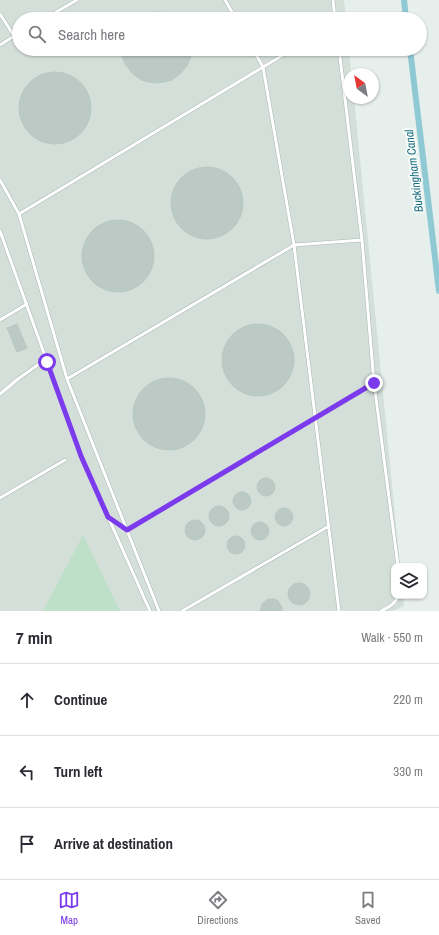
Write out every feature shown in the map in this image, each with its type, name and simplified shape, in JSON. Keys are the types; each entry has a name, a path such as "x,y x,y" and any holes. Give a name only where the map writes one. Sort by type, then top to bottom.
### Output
{"lane":[{"path":"56,12 77,0"},
{"path":"225,0 232,12"},
{"path":"334,0 335,12"},
{"path":"0,14 12,33"},
{"path":"0,45 12,37"},
{"path":"257,56 263,67 294,245 339,611"},
{"path":"19,214 281,56"},
{"path":"340,56 362,240 374,383 398,563"},
{"path":"0,180 19,214 67,378 159,611"},
{"path":"0,231 81,456 150,611"},
{"path":"67,378 294,245 362,240"},
{"path":"0,320 26,304"},
{"path":"0,394 46,359"},
{"path":"127,530 374,383"},
{"path":"0,498 65,460"},
{"path":"108,517 127,530"},
{"path":"182,611 328,526"},
{"path":"381,611 388,608 397,599"}],"shaded area":[{"path":"0,0 344,0 345,12 12,12 12,56 350,56 351,68 343,68 343,104 355,104 400,563 391,563 391,599 403,599 404,606 393,611 0,611"}],"green space":[{"path":"83,535 120,611 43,611"}],"building":[{"path":"122,56 191,56 188,64 181,73 172,80 156,83 141,80 132,73 125,64"},
{"path":"55,72 75,78 85,88 91,108 85,128 75,138 55,144 35,138 25,128 19,108 25,88 35,78"},
{"path":"207,167 227,173 237,183 243,203 237,223 227,233 207,239 187,233 177,223 171,203 177,183 187,173"},
{"path":"118,220 138,226 148,236 154,256 148,276 138,286 118,292 98,286 88,276 82,256 88,236 98,226"},
{"path":"17,324 27,348 17,352 7,328"},
{"path":"258,324 278,330 288,340 294,360 288,380 278,390 258,396 238,390 228,380 222,360 228,340 238,330"},
{"path":"169,378 189,384 199,394 205,414 199,434 189,444 169,450 149,444 139,434 133,414 139,394 149,384"},
{"path":"262,478 270,478 275,483 273,494 270,496 262,496 257,491 257,483"},
{"path":"238,492 246,492 251,497 249,508 246,510 238,510 233,505 233,497"},
{"path":"215,506 223,506 229,512 229,520 223,526 215,526 209,520 209,512"},
{"path":"280,508 288,508 293,513 291,524 288,526 280,526 275,521 275,513"},
{"path":"191,520 199,520 205,526 205,534 199,540 191,540 185,534 185,526"},
{"path":"256,522 264,522 269,527 267,538 264,540 256,540 251,535 251,527"},
{"path":"232,536 240,536 245,541 243,552 240,554 232,554 227,549 227,541"},
{"path":"299,583 307,586 310,594 307,602 299,605 291,602 288,594 291,586"},
{"path":"268,599 275,599 278,601 282,607 282,611 260,611 262,604"}],"waterway":[{"name":"Buckingham Canal","path":"404,0 405,12"},
{"name":"Buckingham Canal","path":"411,56 439,291"}],"route":[{"path":"47,362 81,456 108,517 127,530 374,383"}]}
